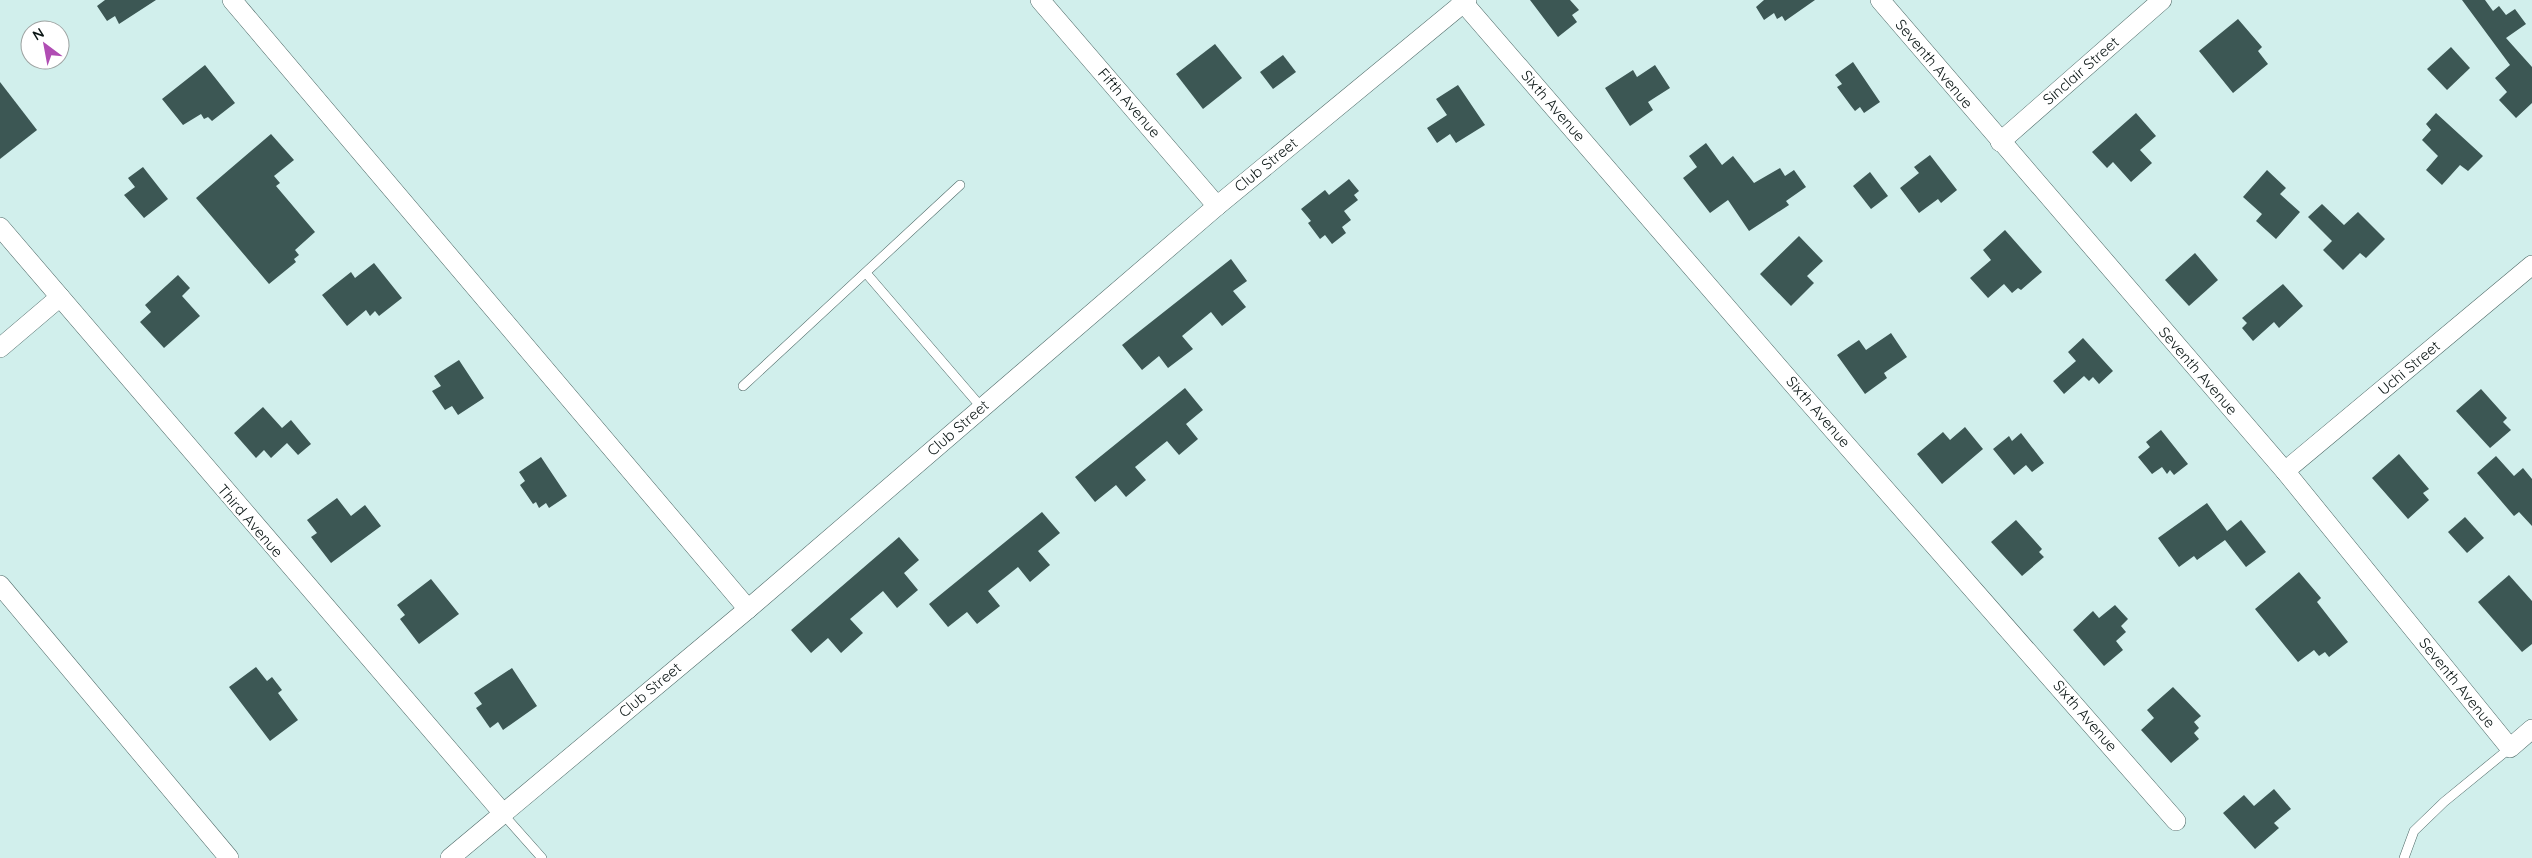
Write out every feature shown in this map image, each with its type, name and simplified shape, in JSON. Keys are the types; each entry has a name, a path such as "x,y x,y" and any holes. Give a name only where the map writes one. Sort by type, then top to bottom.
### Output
{"street":[{"path":"232,0 748,609"},
{"name":"Fifth Avenue","path":"1040,0 1217,206"},
{"name":"Seventh Avenue","path":"1880,0 2000,142 2285,471 2510,748"},
{"name":"Sinclair Street","path":"2000,142 2162,0"},
{"name":"Club Street","path":"450,858 502,812 748,609 1217,206 1464,1"},
{"name":"Sixth Avenue","path":"1464,1 1799,391 2176,821"},
{"name":"Third Avenue","path":"0,227 502,812"},
{"name":"Uchi Street","path":"2285,471 2532,265"},
{"path":"0,348 60,297"},
{"path":"0,585 229,858"},
{"path":"2510,748 2532,729"}],"lane":[{"path":"743,386 960,185"},
{"path":"866,273 982,408"},
{"path":"2404,858 2414,831 2444,802 2510,748"},
{"path":"502,812 542,858"}],"building":[{"path":"105,0 156,0 119,24 115,16 107,21 97,6"},
{"path":"1530,0 1570,0 1579,10 1572,15 1577,22 1558,37"},
{"path":"1764,0 1815,0 1785,21 1782,16 1777,19 1774,13 1764,20 1756,7"},
{"path":"2462,0 2485,0 2493,11 2499,6 2506,15 2515,9 2526,24 2506,38 2532,67 2532,103 2516,118 2499,100 2507,92 2495,78 2510,65"},
{"path":"2238,19 2262,47 2258,51 2268,64 2233,93 2199,51"},
{"path":"1215,44 1242,78 1203,109 1176,74"},
{"path":"2451,47 2470,68 2447,90 2427,69"},
{"path":"1283,55 1296,72 1273,89 1260,72"},
{"path":"1853,62 1880,102 1864,113 1860,107 1855,111 1837,87 1842,84 1835,75"},
{"path":"205,65 235,103 212,121 208,117 204,119 201,114 183,125 162,99"},
{"path":"1655,65 1670,88 1648,102 1653,110 1630,126 1605,88 1633,70 1637,77"},
{"path":"0,82 37,130 0,159"},
{"path":"1458,85 1485,125 1456,143 1450,134 1437,143 1427,128 1447,115 1436,99"},
{"path":"2136,113 2156,136 2140,150 2152,163 2131,182 2113,162 2107,168 2092,152"},
{"path":"2436,113 2483,156 2468,171 2460,165 2442,185 2426,170 2438,156 2422,140 2431,130 2426,124"},
{"path":"271,134 294,160 274,176 280,183 276,186 315,232 295,250 299,255 294,259 296,262 269,284 196,198"},
{"path":"1706,143 1722,165 1733,156 1754,183 1780,168 1785,176 1794,170 1806,187 1786,201 1789,205 1749,231 1728,200 1710,213 1683,178 1697,167 1689,156"},
{"path":"1930,155 1957,190 1941,203 1938,199 1919,213 1900,188 1919,173 1914,167"},
{"path":"143,167 168,199 144,218 124,195 135,187 128,178"},
{"path":"2267,170 2286,188 2280,194 2300,212 2276,239 2256,221 2262,214 2243,197"},
{"path":"1870,172 1888,196 1871,209 1853,186"},
{"path":"1349,179 1359,191 1354,195 1358,200 1344,211 1351,220 1342,227 1346,233 1332,244 1325,235 1320,239 1308,223 1311,221 1301,209 1325,190 1329,195"},
{"path":"2322,204 2344,225 2358,212 2385,239 2366,258 2360,253 2343,270 2323,250 2332,241 2308,217"},
{"path":"2005,230 2042,272 2021,290 2018,288 2012,293 2004,284 1988,298 1970,278 1991,260 1983,250"},
{"path":"1799,236 1823,261 1807,276 1814,283 1791,306 1760,274"},
{"path":"2195,253 2218,280 2189,306 2165,280"},
{"path":"1231,259 1247,281 1233,291 1246,307 1222,326 1211,312 1182,336 1193,349 1168,368 1159,356 1142,370 1122,345"},
{"path":"374,263 402,298 379,316 375,311 370,316 366,310 347,326 322,295 351,272 355,278"},
{"path":"178,275 190,288 182,296 200,316 164,348 140,322 151,312 145,305"},
{"path":"2283,284 2303,306 2279,328 2274,322 2253,341 2242,328 2247,323 2242,318"},
{"path":"1891,333 1907,357 1884,373 1887,378 1865,394 1837,355 1859,340 1866,350"},
{"path":"2083,338 2113,371 2099,384 2093,377 2089,381 2084,376 2064,394 2053,381 2076,361 2068,352"},
{"path":"459,360 484,398 458,415 452,406 445,410 432,391 441,386 434,376"},
{"path":"1185,388 1203,410 1186,424 1198,439 1179,455 1167,441 1135,467 1146,480 1126,497 1116,485 1095,502 1075,477"},
{"path":"2481,389 2507,418 2503,422 2511,430 2490,448 2456,411"},
{"path":"263,407 282,428 291,420 311,444 298,455 287,443 271,458 264,450 256,458 234,433"},
{"path":"1965,427 1983,449 1942,484 1917,454 1943,432 1950,440"},
{"path":"2161,430 2188,464 2174,475 2170,470 2167,474 2162,467 2152,474 2138,457 2150,447 2146,442"},
{"path":"2021,433 2044,463 2032,472 2026,465 2014,475 1993,449 2009,436 2012,441"},
{"path":"2399,454 2429,489 2423,493 2429,500 2408,519 2372,478"},
{"path":"2496,456 2514,476 2523,468 2532,479 2532,526 2519,512 2514,516 2477,473"},
{"path":"541,457 567,496 549,508 546,503 539,508 536,502 533,504 520,485 525,481 519,472"},
{"path":"337,498 351,516 365,505 381,526 331,563 311,537 317,533 307,520"},
{"path":"2207,503 2227,531 2241,520 2266,552 2246,567 2225,540 2197,560 2194,556 2179,567 2158,538"},
{"path":"1042,512 1060,533 1038,551 1050,565 1030,582 1018,567 988,591 1000,606 977,624 967,612 948,627 929,604"},
{"path":"2465,517 2484,538 2467,553 2448,532"},
{"path":"2016,520 2042,549 2039,552 2044,557 2022,576 1991,542"},
{"path":"899,537 919,560 904,573 918,590 897,608 883,591 850,619 863,633 841,653 828,638 811,653 791,630"},
{"path":"2299,572 2321,598 2317,602 2348,642 2329,657 2325,652 2319,656 2314,650 2298,662 2255,609"},
{"path":"2509,575 2532,601 2532,644 2522,652 2478,602"},
{"path":"431,579 459,614 419,644 400,619 405,615 397,605"},
{"path":"2115,605 2128,619 2121,626 2126,632 2116,641 2123,650 2104,666 2073,630 2093,611 2099,618"},
{"path":"256,667 267,681 272,677 282,690 278,693 298,720 270,741 229,687"},
{"path":"512,668 537,706 503,730 498,722 490,728 476,708 482,704 474,693"},
{"path":"2173,687 2201,716 2194,722 2199,728 2194,733 2199,739 2171,763 2141,730 2154,718 2147,710"},
{"path":"2274,789 2291,809 2274,823 2279,828 2255,849 2223,813 2244,795 2254,806"}]}
